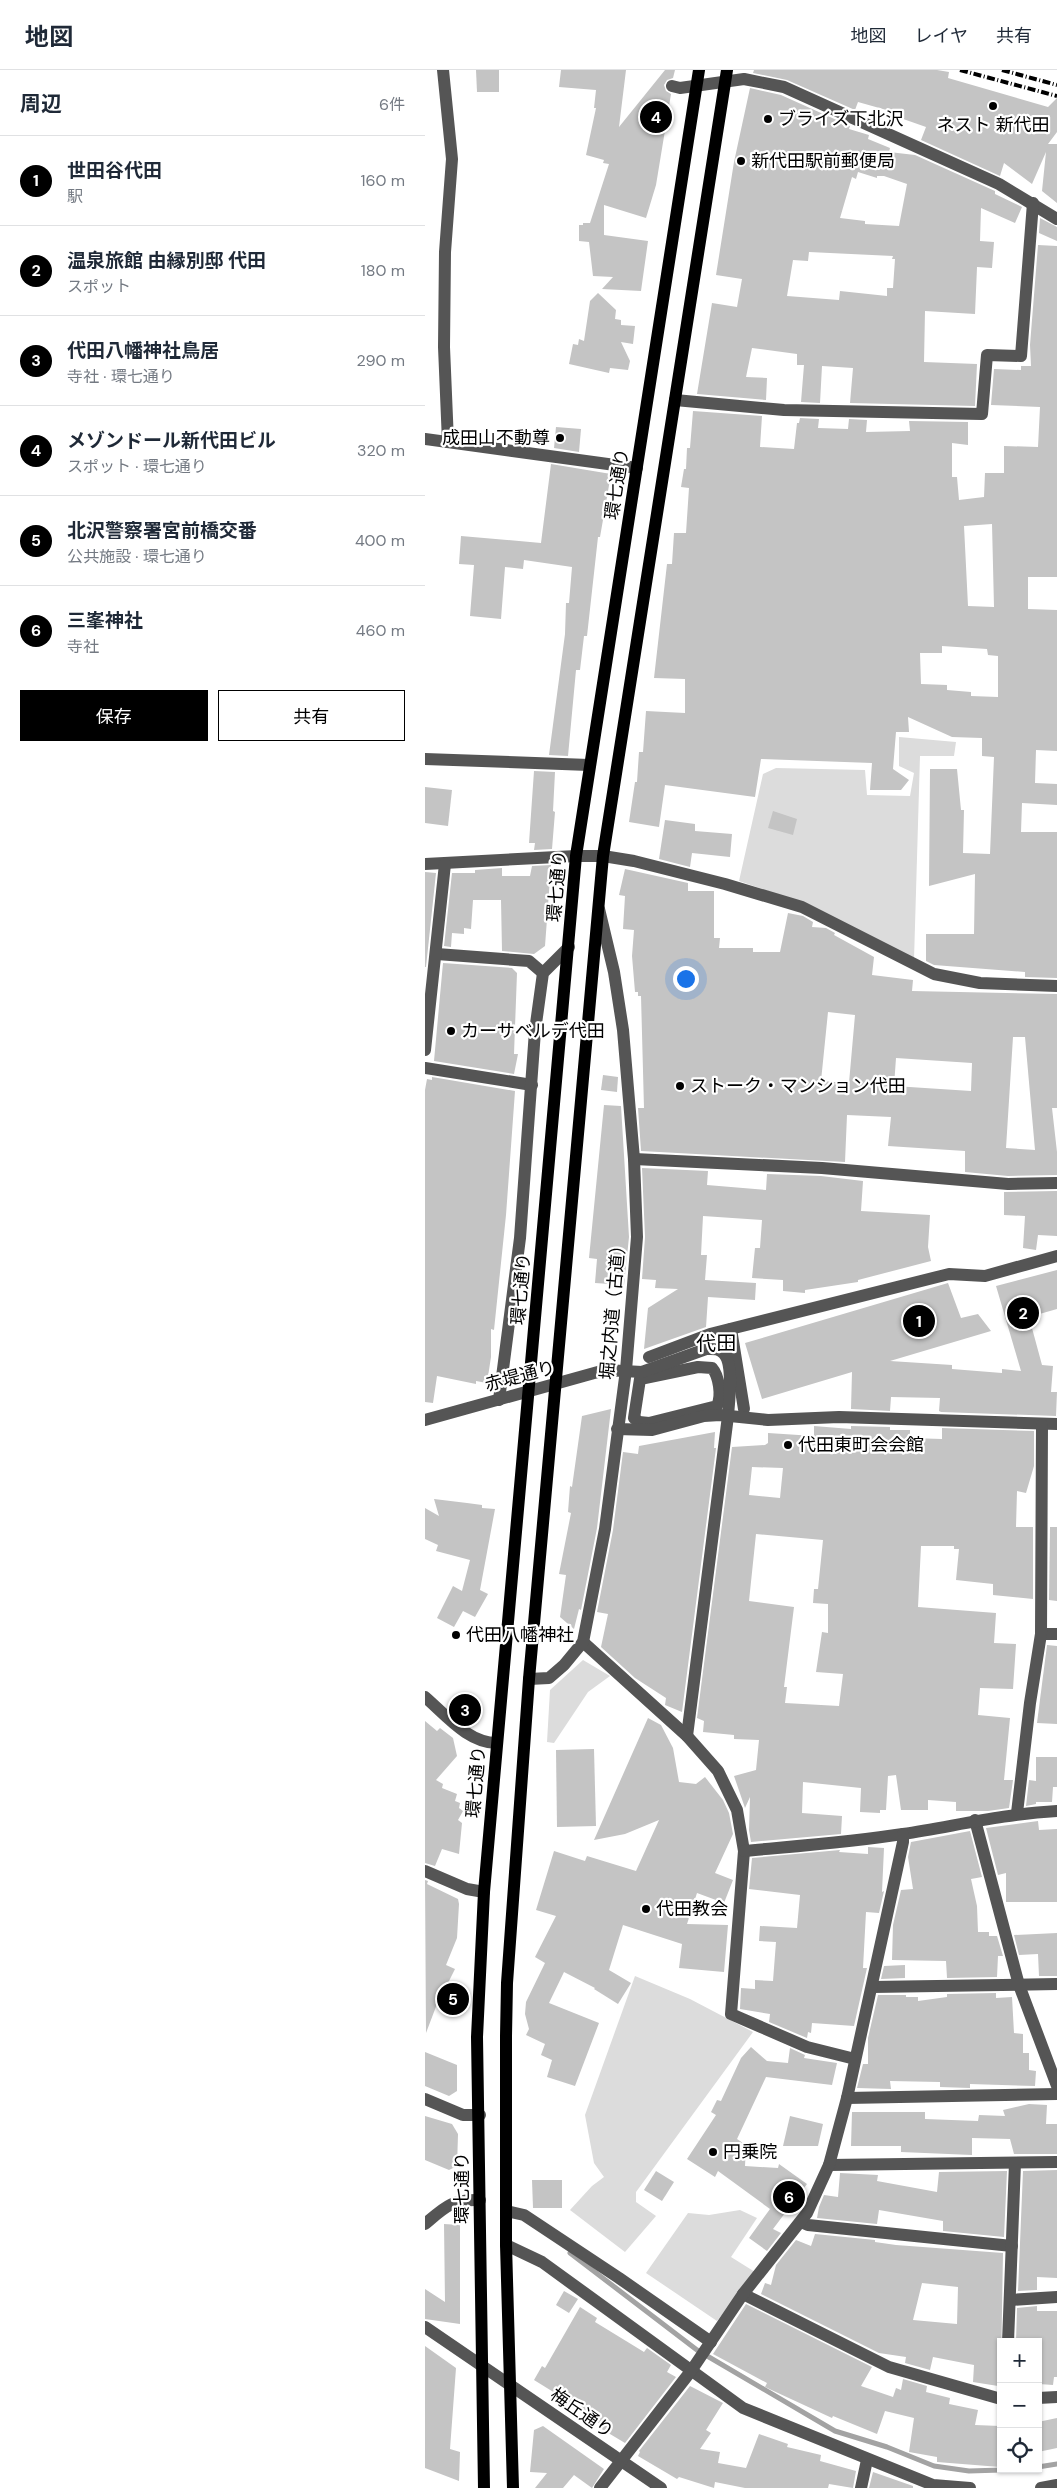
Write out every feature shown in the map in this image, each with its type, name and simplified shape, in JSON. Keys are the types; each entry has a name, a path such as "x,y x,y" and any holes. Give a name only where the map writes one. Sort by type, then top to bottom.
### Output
{"main road":[{"name":"環七通り","path":"484,2488 478,1981 497,1743 576,856 699,70"},
{"path":"513,2488 506,2245 507,1983 529,1679 603,856 726,75"}],"street":[{"path":"443,70 452,158 445,271 444,347 448,442"},
{"path":"672,86 680,88 697,86 726,75 784,87 999,184 1057,219"},
{"path":"675,400 784,410 982,414 987,355 1021,356 1033,203"},
{"path":"425,439 637,468"},
{"path":"425,759 589,765"},
{"path":"425,864 576,856 603,856 634,861 725,884 802,907 934,974 980,983 1057,986"},
{"path":"425,1050 437,954 445,864"},
{"name":"堀之内道（古道）","path":"529,1679 549,1678 564,1665 583,1642 605,1529 626,1370 637,1237 634,1159 623,1030 614,972 599,907"},
{"path":"503,1399 520,1238 535,1031 543,973 569,947"},
{"path":"437,954 529,962 543,973"},
{"path":"425,1068 532,1085"},
{"path":"634,1159 822,1168 1008,1184 1057,1183"},
{"path":"649,1357 710,1334 949,1274 985,1276 1057,1256"},
{"path":"731,1329 744,1409"},
{"name":"赤堤通り","path":"425,1420 605,1370 642,1372 706,1349 716,1349 723,1353 728,1360 730,1392 728,1416"},
{"path":"698,1367 711,1368 717,1375 719,1402 713,1408 705,1408 649,1423 640,1422 634,1418 641,1395 640,1379 698,1367"},
{"path":"617,1429 652,1430 704,1416 768,1420 839,1417 1057,1424"},
{"path":"687,1736 728,1416"},
{"path":"1017,1813 1030,1703 1041,1634 1042,1425"},
{"path":"1041,1634 1057,1634"},
{"path":"583,1642 687,1736 718,1771 737,1810 744,1851 731,2014 807,2046 855,2059"},
{"path":"425,1697 472,1738 485,1743 497,1743"},
{"path":"744,1851 903,1834 1017,1813 1057,1811"},
{"path":"975,1820 1019,1985 1057,2086"},
{"path":"601,2488 691,2371 743,2294 807,2213 829,2164 847,2098 903,1842 903,1834"},
{"path":"425,1871 467,1889 484,1892"},
{"path":"872,1987 1057,1984"},
{"path":"847,2098 1057,2094"},
{"path":"425,2099 463,2115 479,2115"},
{"path":"829,2164 1057,2162"},
{"path":"1008,2338 1015,2163"},
{"path":"425,2224 451,2203 462,2199 480,2200"},
{"path":"506,2211 524,2215 619,2278 710,2343"},
{"path":"801,2222 809,2225 1012,2246"},
{"path":"506,2245 542,2262 743,2408 867,2460 933,2485 970,2488"},
{"path":"743,2294 889,2367 997,2397"},
{"path":"1010,2300 1057,2297"},
{"name":"梅丘通り","path":"425,2327 622,2461 648,2485 661,2488"},
{"path":"1042,2398 1057,2397"},
{"path":"861,2488 867,2460"},
{"path":"1041,2488 1057,2485"}],"shaded area":[{"path":"899,737 956,742 954,756 920,756 914,960 806,904 739,881 763,774 776,768 865,770 867,795 910,796 914,773 899,766"},
{"path":"583,1660 610,1676 588,1692 554,1743 547,1742 550,1690"},
{"path":"635,1976 690,1999 753,2032 636,2192 636,2202 656,2216 625,2252 570,2210 592,2186 604,2177 594,2163 585,2115"},
{"path":"740,2210 757,2218 731,2257 755,2272 717,2321 646,2273 688,2213 709,2215"}],"building":[{"path":"476,70 499,70 499,92 477,92"},
{"path":"561,70 626,70 619,127 665,70 675,70 673,78 667,80 664,85 666,91 671,94 656,185 646,218 604,205 604,235 648,241 641,291 602,289 613,277 593,276 589,242 579,241 579,225 590,223 609,164 603,163 604,160 586,155 596,108 594,108 596,90 559,87"},
{"path":"754,70 937,70 949,72 948,78 1048,107 1057,98 1057,132 1048,144 1057,144 1057,203 1042,191 1046,152 1032,184 1004,163 1000,176 921,140 926,127 889,114 890,111 858,102 855,110 787,80 753,73"},
{"path":"750,88 781,95 850,126 849,129 869,135 868,139 890,148 889,152 915,155 995,191 995,194 1022,207 1015,223 981,208 980,241 994,242 992,268 977,267 975,314 925,311 924,362 977,364 975,406 850,403 853,368 822,366 820,403 801,402 804,365 797,365 797,354 752,348 746,377 767,378 766,400 697,394 712,303 737,307 742,279 716,275 734,162","holes":["858,172 877,178 877,176 884,176 907,184 899,226 865,224 865,221 840,218 852,177 856,179","809,252 893,256 892,259 895,259 893,288 887,288 887,296 840,291 839,300 787,296 793,260 808,261"]},
{"path":"1040,218 1057,227 1057,241 1039,233"},
{"path":"1038,245 1057,246 1057,577 1028,577 1028,609 1057,610 1057,751 1036,750 1035,783 1057,784 1057,805 1022,803 1021,832 1057,832 1057,978 1025,977 1025,972 934,965 926,961 926,934 974,934 975,874 929,886 930,769 957,769 961,810 964,810 963,853 990,854 994,757 982,756 982,738 952,737 908,717 909,732 896,732 893,769 909,780 901,790 870,790 872,763 761,759 755,797 665,785 659,827 629,822 635,782 637,782 639,752 643,752 646,711 685,713 685,679 654,678 667,564 672,564 674,533 686,533 689,488 681,487 684,469 686,469 687,448 690,448 693,411 762,416 760,447 794,449 797,423 799,423 800,418 819,419 818,428 848,429 849,419 867,420 866,432 910,431 909,421 968,422 968,445 952,443 952,477 957,477 959,500 984,497 985,473 1004,473 1004,446 1038,447 1040,407 991,405 994,369 1021,370 1021,366 1031,366 1030,345","holes":["992,524 994,607 968,606 964,526","942,646 987,649 988,655 998,656 998,697 971,696 971,692 947,690 947,685 921,684 920,653 942,653"]},
{"path":"598,293 616,310 615,319 621,320 621,325 635,326 633,344 621,342 630,361 628,370 610,368 609,373 569,364 573,344 578,345 579,339 584,341 590,301"},
{"path":"556,427 581,429 579,452 554,448"},
{"path":"551,464 611,474 600,537 598,537 587,636 584,636 580,670 576,670 568,756 549,755 565,634 566,603 569,603 572,567 524,560 523,569 505,567 501,619 470,616 474,565 459,564 461,536 541,543"},
{"path":"534,771 555,772 553,811 555,812 552,849 534,850 535,843 529,843"},
{"path":"425,787 452,790 448,826 425,823"},
{"path":"773,811 797,819 793,835 768,828"},
{"path":"665,820 695,824 695,831 732,834 730,857 692,853 690,867 659,859"},
{"path":"551,865 545,946 534,954 502,951 501,900 473,900 471,929 464,928 464,934 452,933 451,947 444,946 452,873 475,873 475,870 502,868 502,876 530,876 532,866"},
{"path":"625,869 688,883 688,891 714,891 714,938 720,938 719,948 753,948 753,952 780,952 788,913 803,916 813,922 812,927 826,928 835,933 834,935 874,957 872,975 913,980 912,991 1057,994 1057,1108 1052,1108 1057,1152 1057,1175 1008,1176 965,1172 965,1151 888,1146 891,1117 847,1115 845,1162 641,1151 638,1108 644,1108 641,996 638,996 638,992 635,992 632,956 634,930 623,929 625,896 619,895","holes":["828,1012 855,1015 849,1083 821,1081","1013,1037 1025,1037 1035,1150 1006,1148","896,1058 972,1063 971,1091 894,1086"]},
{"path":"425,872 436,873 426,967 425,967"},
{"path":"443,963 512,968 517,973 514,1054 518,1054 514,1074 434,1061"},
{"path":"603,1075 618,1077 617,1092 601,1090"},
{"path":"432,1077 515,1091 506,1215 494,1330 491,1329 491,1357 487,1383 476,1381 476,1384 437,1376 433,1403 425,1402 425,1090 427,1079 432,1080"},
{"path":"604,1105 621,1106 629,1237 624,1285 595,1283 597,1259 589,1258"},
{"path":"642,1168 708,1171 707,1185 766,1190 767,1174 821,1176 863,1181 861,1211 930,1215 928,1247 931,1261 858,1280 858,1282 805,1290 805,1293 783,1291 783,1280 752,1278 755,1248 760,1248 762,1220 703,1216 701,1255 707,1255 705,1280 756,1283 755,1300 708,1297 706,1327 644,1349 648,1308 678,1289 655,1288 656,1280 642,1279 645,1237"},
{"path":"1057,1191 1057,1236 1038,1235 1036,1250 1023,1248 1025,1216 1004,1215 1004,1192"},
{"path":"1057,1270 1057,1309 1029,1317 1042,1365 1053,1366 1051,1392 1057,1392 1056,1416 941,1412 939,1411 940,1398 891,1397 890,1411 851,1409 852,1372 762,1399 745,1343 948,1283 961,1318 978,1314 991,1331 890,1361 952,1365 952,1369 1002,1373 1002,1369 1021,1371 996,1286"},
{"path":"611,1409 597,1528 581,1610 579,1609 574,1629 560,1617 566,1575 559,1574 571,1513 568,1512 570,1486 572,1487 582,1416"},
{"path":"814,1426 851,1429 851,1426 890,1427 890,1430 910,1430 910,1438 942,1439 942,1428 1034,1431 1034,1466 1026,1493 1017,1491 1016,1527 1033,1527 1033,1599 993,1595 993,1584 956,1580 959,1549 954,1549 954,1546 921,1546 918,1607 996,1613 994,1643 1016,1644 1013,1689 980,1688 978,1715 1010,1718 1004,1780 1013,1780 1009,1808 988,1811 956,1811 956,1802 928,1800 928,1810 901,1810 896,1775 888,1776 886,1810 880,1810 880,1813 860,1812 861,1788 803,1782 802,1813 842,1816 841,1834 751,1842 749,1830 750,1797 745,1808 734,1776 756,1770 759,1740 734,1739 734,1735 703,1732 704,1721 697,1718 732,1447 765,1445 768,1443 768,1433 814,1436","holes":["752,1467 783,1468 780,1498 749,1495","756,1534 823,1540 818,1589 814,1589 813,1603 828,1604 828,1633 822,1632 816,1672 843,1674 839,1706 785,1703 787,1687 784,1687 794,1607 749,1601"]},
{"path":"715,1432 714,1448 716,1448 682,1712 665,1705 666,1698 635,1678 601,1647 608,1614 597,1612 613,1530 623,1452 638,1454 639,1446"},
{"path":"434,1499 482,1505 482,1508 495,1509 480,1590 488,1594 475,1617 463,1611 454,1627 437,1618 453,1586 462,1591 470,1560 436,1551 438,1545 425,1539 425,1508 439,1516"},
{"path":"1050,1527 1057,1527 1057,1601 1049,1600"},
{"path":"1047,1645 1057,1646 1057,1724 1037,1723"},
{"path":"648,1718 661,1725 673,1748 679,1782 696,1784 705,1777 723,1800 729,1813 733,1834 715,1873 733,1880 724,1903 697,1893 687,1924 728,1925 724,1972 679,1968 682,1944 623,1925 609,1970 631,1983 618,2004 595,1988 564,1972 549,2003 599,2023 575,2086 547,2077 552,2060 541,2055 545,2044 526,2035 529,2029 525,2014 526,2002 545,1963 535,1957 556,1916 536,1910 554,1851 585,1861 587,1856 636,1871 659,1820 625,1834 594,1840"},
{"path":"425,1721 437,1731 440,1728 453,1738 457,1756 436,1780 443,1784 442,1788 457,1794 455,1801 460,1803 459,1808 463,1811 458,1820 462,1823 459,1854 442,1849 435,1866 425,1863"},
{"path":"594,1749 596,1826 557,1827 556,1750"},
{"path":"1036,1757 1057,1757 1057,1787 1053,1787 1052,1802 1036,1802 1036,1804 1026,1806 1029,1780 1036,1781"},
{"path":"1038,1821 1039,1830 1057,1829 1057,1902 1006,1902 1006,1873 998,1875 986,1828"},
{"path":"970,1831 982,1877 971,1879 977,1906 978,1932 989,1932 989,1936 997,1936 1003,1956 998,1956 997,1977 947,1978 946,1961 892,1960 893,1925 901,1890 913,1889 908,1857 911,1842"},
{"path":"868,1847 884,1848 882,1892 884,1891 879,1913 866,1912 863,1968 867,1968 854,2026 812,2023 811,2033 808,2032 807,2038 769,2022 770,2014 740,2009 741,1988 755,1989 755,1980 773,1981 776,1942 759,1941 760,1926 797,1928 800,1895 749,1889 752,1858 840,1850 839,1852 868,1854"},
{"path":"425,1880 428,1881 427,1884 458,1899 459,1904 457,1938 446,1965 455,1969 445,1989 457,1991 457,2006 437,2004 426,2033"},
{"path":"1057,1933 1057,1976 1039,1976 1038,1954 1019,1955 1014,1935"},
{"path":"905,1965 905,1978 881,1979 884,1966"},
{"path":"996,1993 996,1998 1012,1997 1014,2033 1023,2034 1023,2053 1029,2053 1029,2070 1036,2071 1035,2086 970,2084 970,2088 940,2087 940,2082 890,2081 891,2089 857,2088 863,2064 868,2064 868,2038 878,1995 906,1995 906,1997 918,1997 918,2001 947,1997 947,1994"},
{"path":"751,2047 767,2061 788,2063 790,2048 805,2055 804,2058 837,2063 832,2085 766,2077 737,2139 746,2145 745,2166 778,2168 779,2164 807,2184 773,2229 781,2233 767,2251 749,2238 770,2209 718,2171 715,2177 687,2159 716,2115 711,2112 717,2100 721,2101 741,2058"},
{"path":"425,2052 457,2065 457,2091 449,2096 425,2086"},
{"path":"1029,2104 1047,2105 1046,2124 1057,2124 1057,2154 1014,2154 1010,2139 972,2138 972,2155 901,2152 901,2146 851,2146 852,2112 925,2112 925,2119 978,2121 979,2115 1005,2116 1003,2110"},
{"path":"425,2116 452,2124 458,2134 457,2166 449,2170 425,2160"},
{"path":"790,2116 823,2124 818,2146 783,2146"},
{"path":"1057,2170 1057,2278 1037,2277 1037,2290 1018,2291 1023,2171"},
{"path":"656,2171 674,2182 662,2201 644,2190"},
{"path":"1007,2171 1004,2237 943,2231 943,2221 879,2210 877,2224 817,2218 824,2195 838,2197 840,2173 878,2175 877,2181 937,2192 939,2172"},
{"path":"532,2180 562,2180 562,2208 533,2208"},
{"path":"444,2224 460,2225 460,2324 425,2319 425,2289 445,2302"},
{"path":"815,2234 875,2240 875,2242 896,2245 1003,2253 1002,2338 997,2338 997,2386 973,2382 974,2365 933,2357 930,2370 905,2363 906,2357 879,2353 761,2294 765,2283 771,2285 776,2265 796,2240 811,2246","holes":["922,2283 958,2287 957,2324 913,2320"]},
{"path":"564,2291 578,2299 569,2313 556,2305"},
{"path":"746,2304 872,2367 861,2386 893,2397 896,2388 901,2390 903,2379 927,2386 926,2392 950,2398 949,2404 978,2410 975,2425 997,2426 997,2467 937,2462 937,2457 909,2452 914,2418 885,2411 877,2434 833,2416 832,2418 765,2387 767,2383 713,2354"},
{"path":"1037,2306 1037,2311 1057,2311 1057,2377 1054,2377 1053,2385 1042,2384 1042,2338 1016,2338 1017,2308"},
{"path":"580,2307 597,2318 595,2322 644,2352 647,2348 671,2365 667,2372 676,2377 625,2443 600,2428 602,2425 565,2403 554,2395 555,2393 534,2380 542,2366 545,2368"},
{"path":"425,2346 456,2368 450,2449 460,2452 459,2481 425,2468"},
{"path":"690,2386 723,2403 706,2430 711,2433 700,2449 720,2452 718,2463 746,2468 759,2434 788,2444 787,2447 821,2455 820,2461 856,2471 853,2488 829,2484 828,2488 745,2488 715,2482 714,2488 679,2477 677,2479 638,2456 639,2451"},
{"path":"1057,2418 1057,2448 1042,2451 1042,2421"},
{"path":"543,2426 604,2469 592,2488 574,2475 563,2488 535,2488 547,2473 530,2472 534,2430"},
{"path":"873,2472 913,2486 913,2488 869,2488"}],"waterway":[{"path":"570,2253 697,2350 835,2431 887,2447 934,2466 969,2471 997,2470"},
{"path":"1042,2466 1057,2464"}],"railway":[{"path":"960,70 1057,96"},
{"path":"1002,70 1057,85"}],"place":[{"name":"ネスト 新代田","path":"993,106"},
{"name":"メゾンドール新代田ビル","path":"656,117"},
{"name":"ブライズ下北沢","path":"768,119"},
{"name":"新代田駅前郵便局","path":"741,161"},
{"name":"成田山不動尊","path":"560,438"},
{"name":"カーサベルデ代田","path":"451,1031"},
{"name":"ストーク・マンション代田","path":"680,1086"},
{"name":"温泉旅館 由縁別邸 代田","path":"1023,1313"},
{"name":"世田谷代田","path":"919,1321"},
{"name":"代田東町会会館","path":"788,1445"},
{"name":"代田八幡神社","path":"456,1635"},
{"name":"代田八幡神社鳥居","path":"465,1710"},
{"name":"代田教会","path":"646,1909"},
{"name":"北沢警察署宮前橋交番","path":"453,1999"},
{"name":"円乗院","path":"713,2152"},
{"name":"三峯神社","path":"789,2197"}],"district":[{"name":"代田","path":"716,1343"}]}
